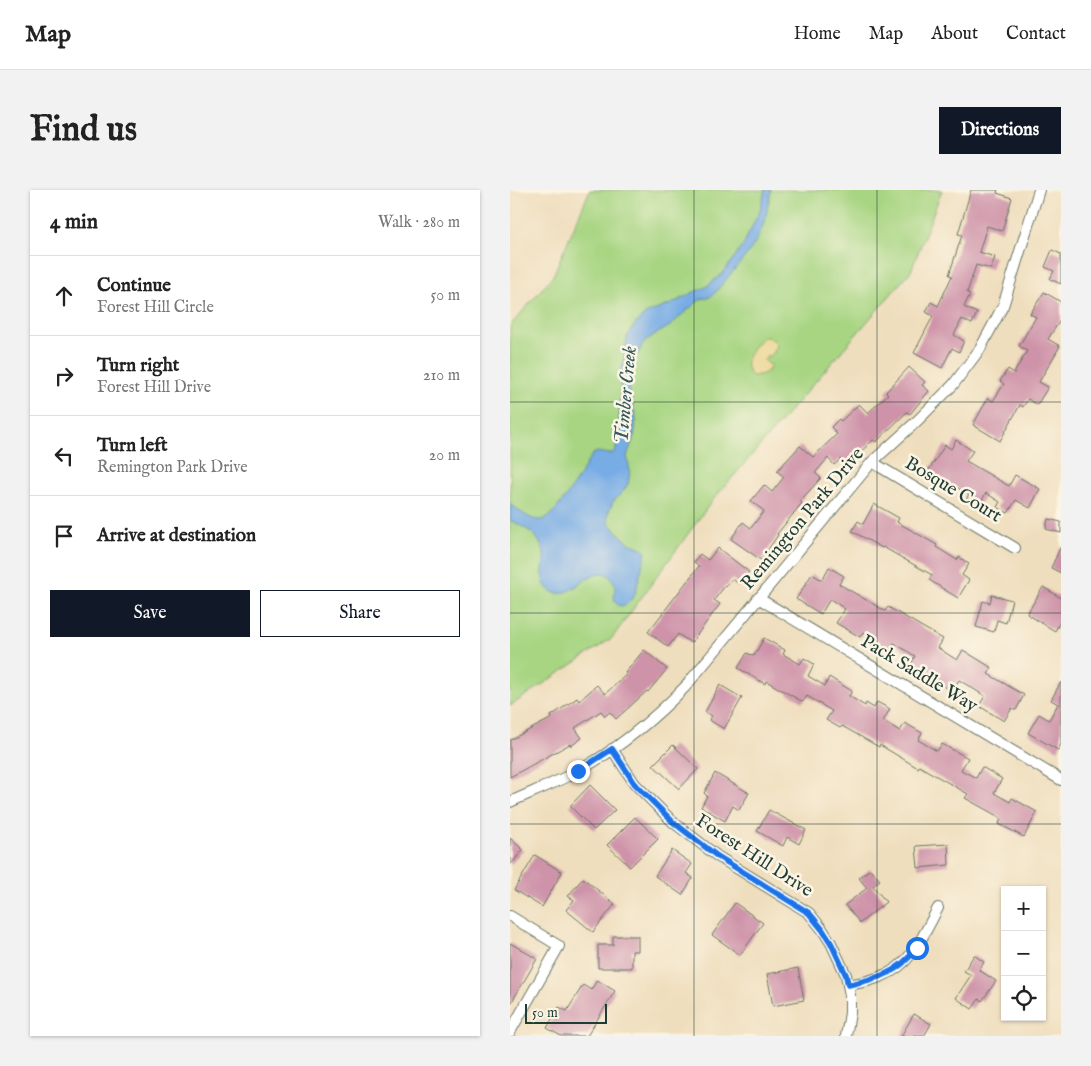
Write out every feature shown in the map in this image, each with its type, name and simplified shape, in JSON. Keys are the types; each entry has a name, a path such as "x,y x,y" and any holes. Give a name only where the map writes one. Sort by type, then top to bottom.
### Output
{"street":[{"name":"Remington Park Drive","path":"510,802 578,771 648,722 685,687 872,462 953,385 980,349 1003,306 1039,190"},
{"name":"Bosque Court","path":"872,462 1015,548"},
{"name":"Pack Saddle Way","path":"758,598 1061,780"},
{"name":"Forest Hill Drive","path":"612,749 635,784 673,822 717,856 809,913 831,943 846,975 850,995 850,1013 846,1036"},
{"path":"848,985 885,976 902,964 917,948 938,908"},
{"path":"510,916 559,946 510,1032"}],"green space":[{"path":"590,190 942,190 911,271 712,501 612,638 510,706 510,326 553,276"}],"sand":[{"path":"764,337 772,339 777,345 773,354 764,360 770,365 769,370 763,374 753,376 749,372 747,362 752,350"}],"water":[{"name":"Timber Creek","path":"765,190 771,190 766,215 760,233 748,253 716,292 710,297 701,299 670,326 646,340 630,369 629,387 636,420 634,436 627,456 630,472 628,484 613,502 608,518 613,528 629,543 642,548 646,552 635,594 626,605 618,605 614,599 615,587 613,582 608,575 603,573 590,577 568,591 554,593 547,588 543,580 543,549 531,532 510,520 510,504 533,519 541,520 547,517 569,492 591,456 596,452 610,454 614,452 619,425 621,377 627,337 645,314 706,287 722,274 743,245 760,210"}],"building":[{"path":"971,190 998,190 997,193 1012,198 1002,231 987,226 979,252 995,257 991,269 976,265 967,293 970,294 964,307 977,313 972,324 962,319 954,335 964,341 959,352 952,348 942,368 914,353 933,316 926,312 931,302 938,306 952,276 949,275 962,235 958,234"},
{"path":"1052,250 1061,254 1061,284 1050,279 1054,271 1045,267"},
{"path":"1044,292 1061,302 1061,319 1048,339 1060,346 1039,382 1048,387 1037,405 1028,399 1023,407 1020,405 1000,441 973,425 988,398 993,401 1004,384 1000,381 1008,369 1014,373 1027,351 1019,346 1036,317 1030,314"},
{"path":"909,367 925,382 922,385 929,391 910,414 907,412 876,442 873,440 847,465 841,459 834,465 828,458 815,473 821,478 800,501 802,503 777,534 761,560 731,539 743,522 751,528 764,511 751,501 764,485 772,492 784,477 777,471 800,446 813,457 837,434 831,427 839,419 841,421 859,404 868,413 888,394 886,392"},
{"path":"956,440 973,451 966,461 1009,486 1015,475 1040,489 1030,508 1016,500 1008,513 997,507 1000,502 986,493 978,507 966,500 969,494 950,484 946,490 925,476 945,445 951,449"},
{"path":"874,504 899,518 897,522 937,545 936,547 957,560 959,557 969,564 962,575 969,580 958,598 929,580 932,575 852,531 858,521 863,524"},
{"path":"1048,519 1061,522 1061,533 1046,529"},
{"path":"1061,546 1061,573 1051,568"},
{"path":"718,548 749,572 739,584 732,579 725,586 714,600 720,604 691,643 678,634 668,647 648,632 699,566 694,562 700,554 708,560"},
{"path":"829,567 844,576 839,584 885,611 888,607 943,639 938,648 957,660 963,650 992,668 988,674 1024,695 1016,710 1012,708 1004,721 979,706 985,696 959,680 952,691 910,666 915,656 894,643 887,654 876,648 879,641 864,632 860,637 836,623 845,609 830,599 821,614 796,599 812,574 822,580"},
{"path":"1043,587 1061,598 1061,620 1055,631 1027,614"},
{"path":"992,595 1012,600 1006,623 997,620 994,632 976,627 983,601 990,603"},
{"path":"764,638 785,650 783,654 800,664 804,658 814,664 808,676 825,686 829,677 852,691 849,696 865,706 866,703 874,708 877,702 890,709 883,721 900,731 905,723 922,733 918,740 937,751 942,744 968,758 961,770 976,778 982,767 1002,779 994,793 1010,802 1012,798 1037,812 1024,837 999,824 1001,818 965,798 968,794 919,766 918,768 880,745 879,747 842,726 840,728 826,720 832,711 807,696 803,702 766,681 765,684 738,668 747,653 754,656"},
{"path":"644,650 667,669 648,692 616,719 610,712 605,716 601,711 575,728 582,738 571,746 570,744 510,777 510,740 552,718 551,716 577,698 579,701 597,685 605,694 627,674 625,673"},
{"path":"1061,682 1061,744 1058,750 1028,733 1039,714 1049,720 1058,704 1051,700"},
{"path":"720,685 742,698 724,729 709,720 712,716 705,712"},
{"path":"673,745 698,769 679,789 653,765"},
{"path":"715,773 749,793 739,810 733,806 725,821 701,807 707,796 704,793"},
{"path":"590,785 615,810 594,830 570,806"},
{"path":"769,810 806,830 799,844 787,837 783,846 757,831"},
{"path":"635,817 658,839 630,867 607,845"},
{"path":"510,838 523,850 510,865"},
{"path":"948,844 949,865 918,868 916,846"},
{"path":"672,850 692,864 686,873 693,878 682,895 655,876"},
{"path":"535,855 562,872 542,907 514,890"},
{"path":"870,869 880,880 873,886 886,902 860,923 845,905 867,888 859,878"},
{"path":"583,878 615,904 593,932 566,910 574,900 568,896"},
{"path":"735,903 763,923 740,955 712,935"},
{"path":"613,936 638,936 638,951 632,951 632,968 598,968 598,945 613,945"},
{"path":"510,943 537,959 510,1005"},
{"path":"974,955 984,962 979,970 996,981 982,1001 979,999 972,1009 956,998 971,975 964,971"},
{"path":"798,968 804,1000 773,1006 767,974"},
{"path":"597,980 615,991 587,1036 561,1036 547,1028 559,1007 567,1011 583,985 591,990"},
{"path":"914,1014 931,1024 924,1036 901,1036"}],"route":[{"path":"578,771 612,749 635,784 673,822 717,856 809,913 831,943 846,975 848,985 885,976 902,964 917,948"}]}
